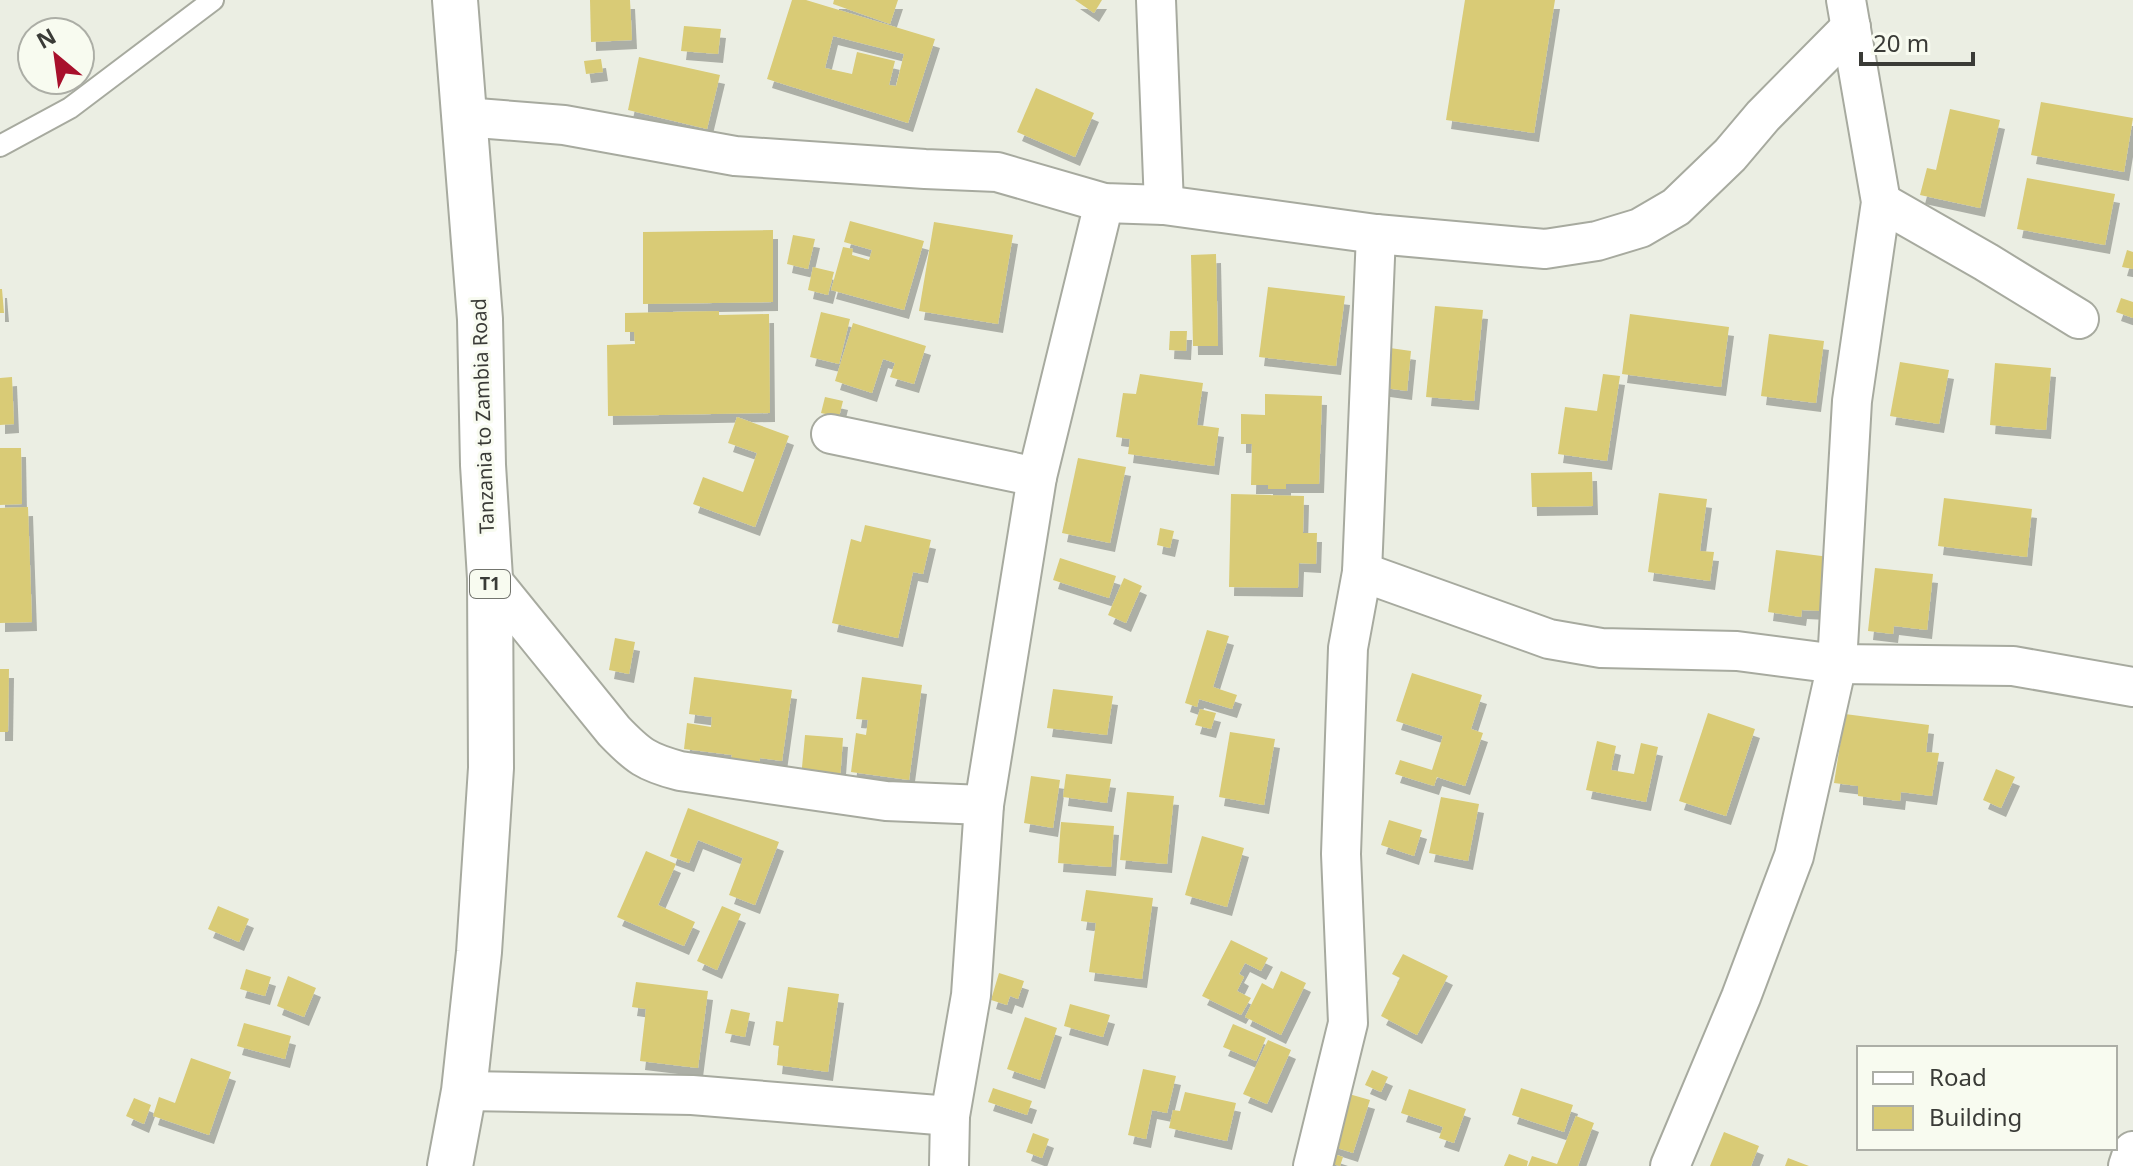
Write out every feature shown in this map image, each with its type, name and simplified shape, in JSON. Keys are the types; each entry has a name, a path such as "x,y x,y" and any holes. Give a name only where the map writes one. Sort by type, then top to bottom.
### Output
{"highway":[{"name":"Tanzania to Zambia Road","path":"450,1166 464,1091 479,952 491,768 490,578 483,465 480,319 455,0"}],"street":[{"path":"1156,0 1164,205"},
{"path":"464,117 564,125 735,156 997,172 1104,203 1164,205 1376,234 1545,249 1597,241 1640,228 1676,207 1730,155 1849,14"},
{"path":"1670,1166 1741,997 1794,856 1837,664 1852,401 1881,202 1849,14"},
{"path":"1881,202 2079,319"},
{"path":"949,1166 950,1116 971,995 984,805 1037,477 1104,203"},
{"path":"1313,1166 1348,1023 1341,854 1348,648 1362,572 1376,234"},
{"path":"831,434 1037,477"},
{"path":"1362,572 1549,639 1601,648 1737,651 1837,664 2013,666 2133,687"},
{"path":"490,578 614,731 647,761 680,771 886,801 984,805"},
{"path":"464,1091 692,1095 950,1116"},
{"path":"2128,1166 2133,1151"}],"lane":[{"path":"0,146 70,108 213,0"}],"building":[{"path":"590,0 630,0 632,40 591,42"},
{"path":"792,0 806,0 935,39 908,123 767,79","holes":["833,36 904,54 896,86 889,85 895,61 857,52 852,74 825,68"]},
{"path":"834,0 898,0 890,24 833,4"},
{"path":"1075,0 1102,0 1094,13"},
{"path":"1465,0 1555,0 1534,133 1446,120"},
{"path":"684,26 721,29 718,54 681,51"},
{"path":"639,57 720,75 707,129 628,110"},
{"path":"601,59 603,72 586,74 584,61"},
{"path":"1036,88 1094,113 1075,157 1017,132"},
{"path":"2041,102 2133,118 2124,172 2031,155"},
{"path":"1950,109 2000,120 1980,208 1920,195 1927,168 1936,170"},
{"path":"2027,178 2115,194 2105,245 2017,229"},
{"path":"850,221 924,241 904,310 831,290 843,247 853,249 852,255 869,260 872,250 844,242"},
{"path":"934,222 1013,235 998,324 919,311"},
{"path":"773,230 773,302 643,304 643,232"},
{"path":"793,235 815,239 808,269 787,264"},
{"path":"2127,250 2133,252 2133,269 2122,267"},
{"path":"1216,254 1218,346 1193,346 1191,255"},
{"path":"813,267 834,272 828,295 808,290"},
{"path":"1268,287 1345,296 1336,366 1259,357"},
{"path":"2,289 4,313 0,313"},
{"path":"2121,298 2133,302 2133,318 2116,312"},
{"path":"1435,306 1483,310 1474,401 1426,397"},
{"path":"719,311 719,315 769,314 770,413 608,416 607,345 635,344 634,332 625,332 625,313"},
{"path":"821,312 850,319 839,364 810,357"},
{"path":"1630,314 1729,327 1721,387 1622,374"},
{"path":"853,323 926,346 914,384 890,377 895,363 883,359 872,393 835,381"},
{"path":"1170,331 1187,331 1186,351 1169,350"},
{"path":"1769,334 1824,341 1816,403 1761,396"},
{"path":"1383,347 1411,351 1407,391 1378,387"},
{"path":"1900,362 1949,370 1939,424 1890,416"},
{"path":"1995,363 2051,368 2046,430 1990,425"},
{"path":"1140,374 1203,383 1197,425 1219,428 1214,466 1128,454 1130,439 1116,437 1123,393 1136,394"},
{"path":"1603,374 1620,376 1607,461 1558,454 1565,407 1597,411"},
{"path":"12,377 14,424 0,425 0,378"},
{"path":"1265,394 1322,396 1319,484 1286,484 1286,489 1251,485 1252,444 1241,444 1241,414 1265,415"},
{"path":"825,397 843,401 839,417 821,413"},
{"path":"737,417 789,436 755,527 693,504 703,477 743,492 757,453 728,443"},
{"path":"0,448 21,448 22,504 0,505"},
{"path":"1078,458 1126,467 1110,543 1062,533"},
{"path":"1592,472 1593,506 1532,507 1531,473"},
{"path":"1659,493 1707,499 1700,551 1714,552 1710,581 1648,572"},
{"path":"1231,494 1304,496 1303,533 1317,533 1316,564 1299,563 1298,588 1229,587"},
{"path":"1944,498 2032,509 2027,557 1938,546"},
{"path":"28,507 32,622 0,623 0,508"},
{"path":"865,525 931,540 923,574 913,572 898,638 832,623 851,539 861,542"},
{"path":"1160,528 1174,531 1170,548 1157,545"},
{"path":"1776,550 1829,557 1822,611 1802,610 1801,617 1768,612"},
{"path":"1060,558 1116,576 1109,598 1053,580"},
{"path":"1875,568 1933,574 1927,630 1894,626 1893,634 1868,631"},
{"path":"1124,578 1142,586 1126,623 1108,615"},
{"path":"1207,630 1229,636 1213,687 1237,695 1232,709 1199,699 1197,707 1185,703"},
{"path":"615,638 635,642 629,674 609,670"},
{"path":"0,669 9,669 8,732 0,732"},
{"path":"1412,673 1482,695 1471,729 1483,733 1465,786 1437,777 1434,786 1395,774 1400,760 1432,770 1443,736 1396,721"},
{"path":"694,677 792,690 782,761 760,758 758,771 729,767 732,755 684,749 687,723 711,727 712,717 689,714"},
{"path":"862,677 922,685 909,780 851,772 856,733 866,735 868,720 856,719"},
{"path":"1053,689 1113,696 1107,735 1047,728"},
{"path":"1200,709 1216,713 1211,729 1195,725"},
{"path":"1708,713 1755,729 1726,816 1679,801"},
{"path":"1845,714 1929,725 1926,752 1939,753 1932,796 1901,792 1900,801 1858,796 1858,786 1834,783"},
{"path":"1230,732 1275,739 1264,805 1219,797"},
{"path":"805,735 843,738 840,780 801,778"},
{"path":"1597,741 1616,746 1611,770 1634,774 1641,743 1658,747 1646,802 1586,790"},
{"path":"1996,769 2015,777 2001,808 1983,800"},
{"path":"1066,774 1111,779 1107,803 1063,797"},
{"path":"1031,776 1060,780 1053,828 1024,823"},
{"path":"1127,792 1174,796 1167,864 1120,860"},
{"path":"1441,797 1479,804 1468,861 1429,853"},
{"path":"688,808 779,842 755,905 729,895 743,858 698,840 689,863 670,856"},
{"path":"1389,820 1422,830 1414,856 1381,845"},
{"path":"1061,822 1114,826 1111,867 1058,863"},
{"path":"1202,836 1244,848 1227,907 1185,895"},
{"path":"646,851 676,864 658,905 695,922 684,946 617,917"},
{"path":"1086,890 1153,898 1142,979 1089,972 1096,923 1081,921"},
{"path":"218,906 249,919 239,942 208,929"},
{"path":"722,906 741,914 717,970 697,961"},
{"path":"1231,940 1268,958 1261,971 1245,963 1239,974 1244,977 1237,991 1251,998 1241,1015 1202,996"},
{"path":"1403,954 1448,976 1417,1035 1381,1016 1400,978 1392,974"},
{"path":"246,969 271,977 265,996 240,989"},
{"path":"1281,971 1306,983 1281,1035 1245,1017 1262,983 1273,989"},
{"path":"999,973 1024,981 1018,999 1010,996 1007,1005 991,1000"},
{"path":"288,976 316,988 304,1017 277,1006"},
{"path":"636,982 708,991 698,1068 640,1061 646,1009 632,1007"},
{"path":"788,987 839,994 828,1072 777,1065 779,1046 773,1045 776,1021 783,1022"},
{"path":"1070,1004 1110,1015 1103,1037 1064,1026"},
{"path":"731,1009 750,1013 745,1037 725,1033"},
{"path":"1025,1017 1057,1028 1040,1080 1007,1069"},
{"path":"244,1023 291,1036 285,1059 237,1046"},
{"path":"1233,1024 1266,1038 1256,1061 1223,1047"},
{"path":"1268,1040 1291,1050 1267,1104 1243,1094"},
{"path":"191,1058 231,1072 209,1135 153,1116 159,1097 175,1103"},
{"path":"1143,1069 1176,1076 1167,1113 1152,1110 1146,1139 1128,1135"},
{"path":"1372,1070 1388,1077 1381,1092 1365,1085"},
{"path":"993,1088 1032,1101 1027,1115 988,1102"},
{"path":"1521,1088 1573,1105 1564,1132 1512,1115"},
{"path":"1409,1089 1466,1109 1454,1143 1439,1138 1443,1127 1401,1113"},
{"path":"1185,1092 1236,1103 1227,1141 1169,1128 1173,1110 1180,1111"},
{"path":"1342,1092 1370,1100 1353,1153 1325,1144"},
{"path":"134,1098 151,1105 144,1124 126,1116"},
{"path":"1576,1116 1594,1123 1578,1166 1528,1166 1532,1156 1557,1164"},
{"path":"1724,1132 1759,1146 1751,1166 1710,1166"},
{"path":"1033,1133 1049,1139 1042,1158 1026,1152"},
{"path":"1322,1150 1343,1157 1340,1166 1318,1160"},
{"path":"1509,1154 1528,1161 1527,1166 1504,1166"},
{"path":"1788,1158 1809,1166 1785,1166"}]}
